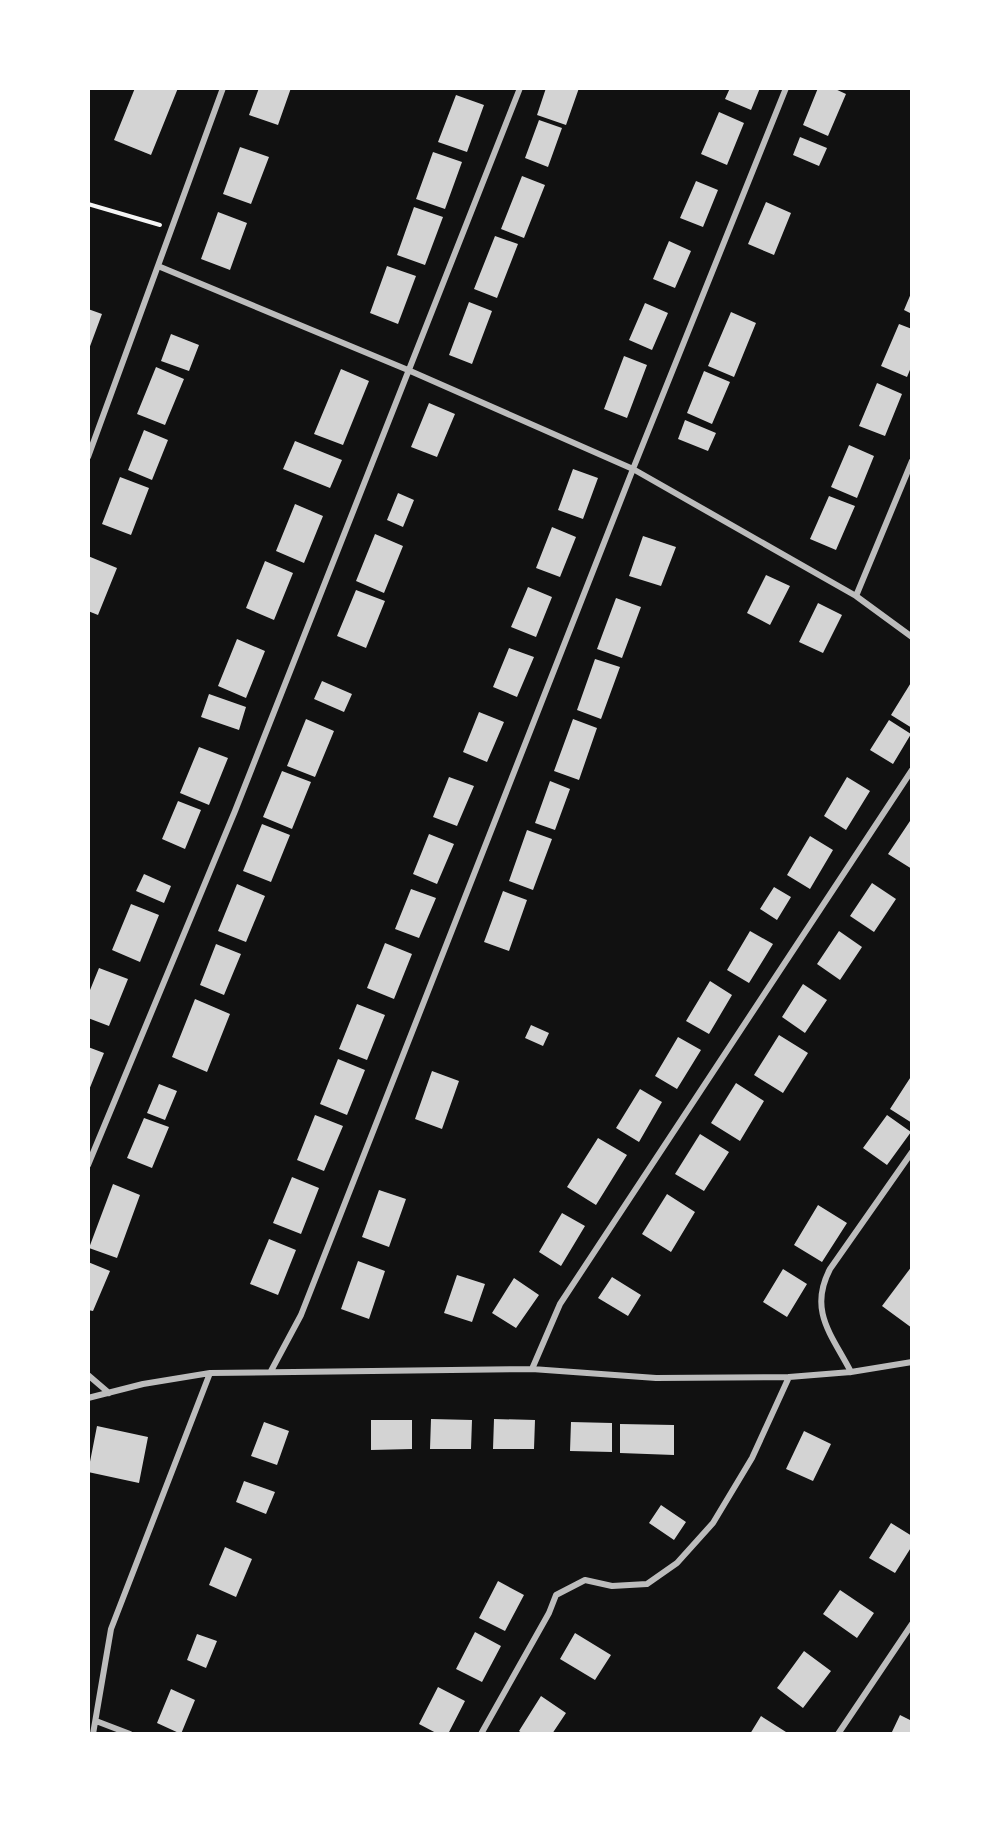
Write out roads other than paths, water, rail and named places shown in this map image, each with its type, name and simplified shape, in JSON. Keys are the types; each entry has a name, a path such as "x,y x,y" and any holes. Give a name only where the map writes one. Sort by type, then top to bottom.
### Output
{"street":[{"path":"88,457 223,88"},
{"path":"88,1166 235,811 520,88"},
{"path":"271,1371 301,1315 633,469 786,88"},
{"path":"158,266 408,370 633,469 856,596 912,637"},
{"path":"856,596 912,461"},
{"path":"532,1370 560,1304 912,770"},
{"path":"851,1372 821,1314 822,1285 830,1269 912,1152"},
{"path":"88,1398 143,1384 210,1373 532,1370 656,1378 789,1377 851,1372 912,1362"},
{"path":"93,1734 111,1629 210,1373"},
{"path":"88,1375 110,1393"},
{"path":"481,1734 549,1613 556,1595 585,1580 612,1586 647,1584 677,1563 713,1523 752,1458 789,1377"},
{"path":"838,1734 912,1624"},
{"path":"96,1721 130,1734"}]}
